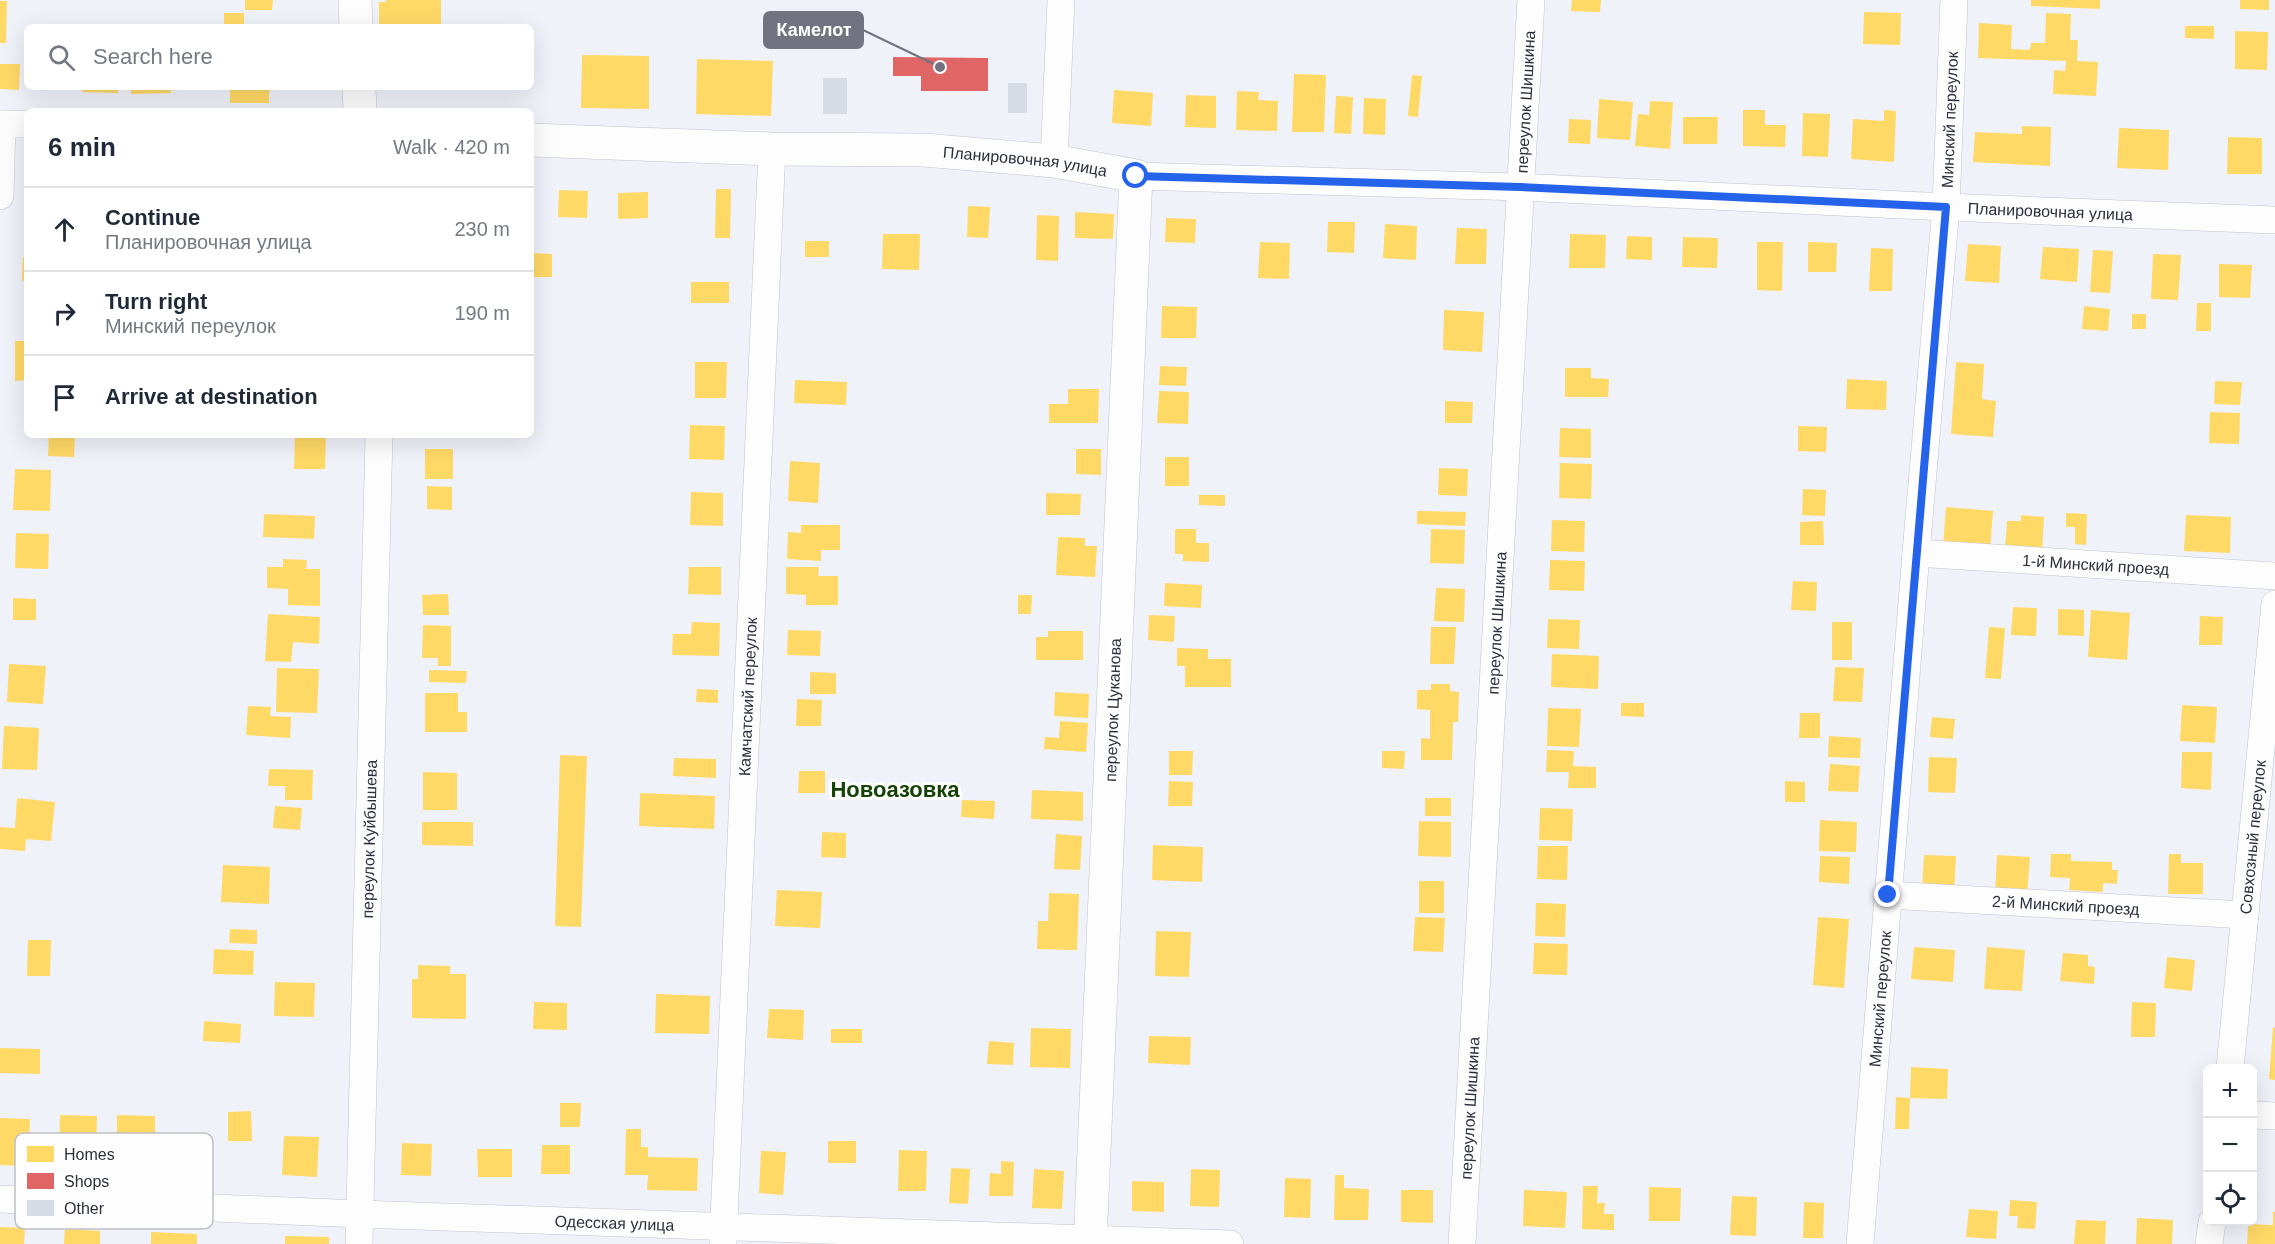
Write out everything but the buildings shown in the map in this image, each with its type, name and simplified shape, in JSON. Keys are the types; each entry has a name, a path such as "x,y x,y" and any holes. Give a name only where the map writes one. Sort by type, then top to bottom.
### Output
{"main road":[{"path":"355,0 356,24"},
{"path":"359,90 360,108"},
{"name":"Планировочная улица","path":"534,140 772,149 924,150 1053,161 1136,176"},
{"name":"переулок Цуканова","path":"1090,1242 1136,176"}],"street":[{"path":"1053,161 1061,0"},
{"name":"переулок Шишкина","path":"1462,1244 1531,0"},
{"name":"Минский переулок","path":"1860,1244 1946,207 1954,0"},
{"path":"0,196 10,124"},
{"name":"Камчатский переулок","path":"723,1235 772,149"},
{"name":"Планировочная улица","path":"1136,176 1520,187 2275,220"},
{"name":"переулок Куйбышева","path":"358,1244 379,438"},
{"name":"1-й Минский проезд","path":"1916,553 2275,576"},
{"name":"Совхозный переулок","path":"2230,1064 2275,604"},
{"name":"2-й Минский проезд","path":"1888,895 2245,915"},
{"path":"2257,1114 2275,1116"},
{"name":"Одесская улица","path":"0,1199 15,1200"},
{"name":"Одесская улица","path":"213,1208 723,1235 1230,1244"},
{"path":"2209,1244 2211,1226"}],"place":[{"name":"Камелот","path":"940,67"}],"district":[{"name":"Новоазовка","path":"895,789"}],"route":[{"path":"1136,176 1520,187 1946,207 1888,895"}]}
